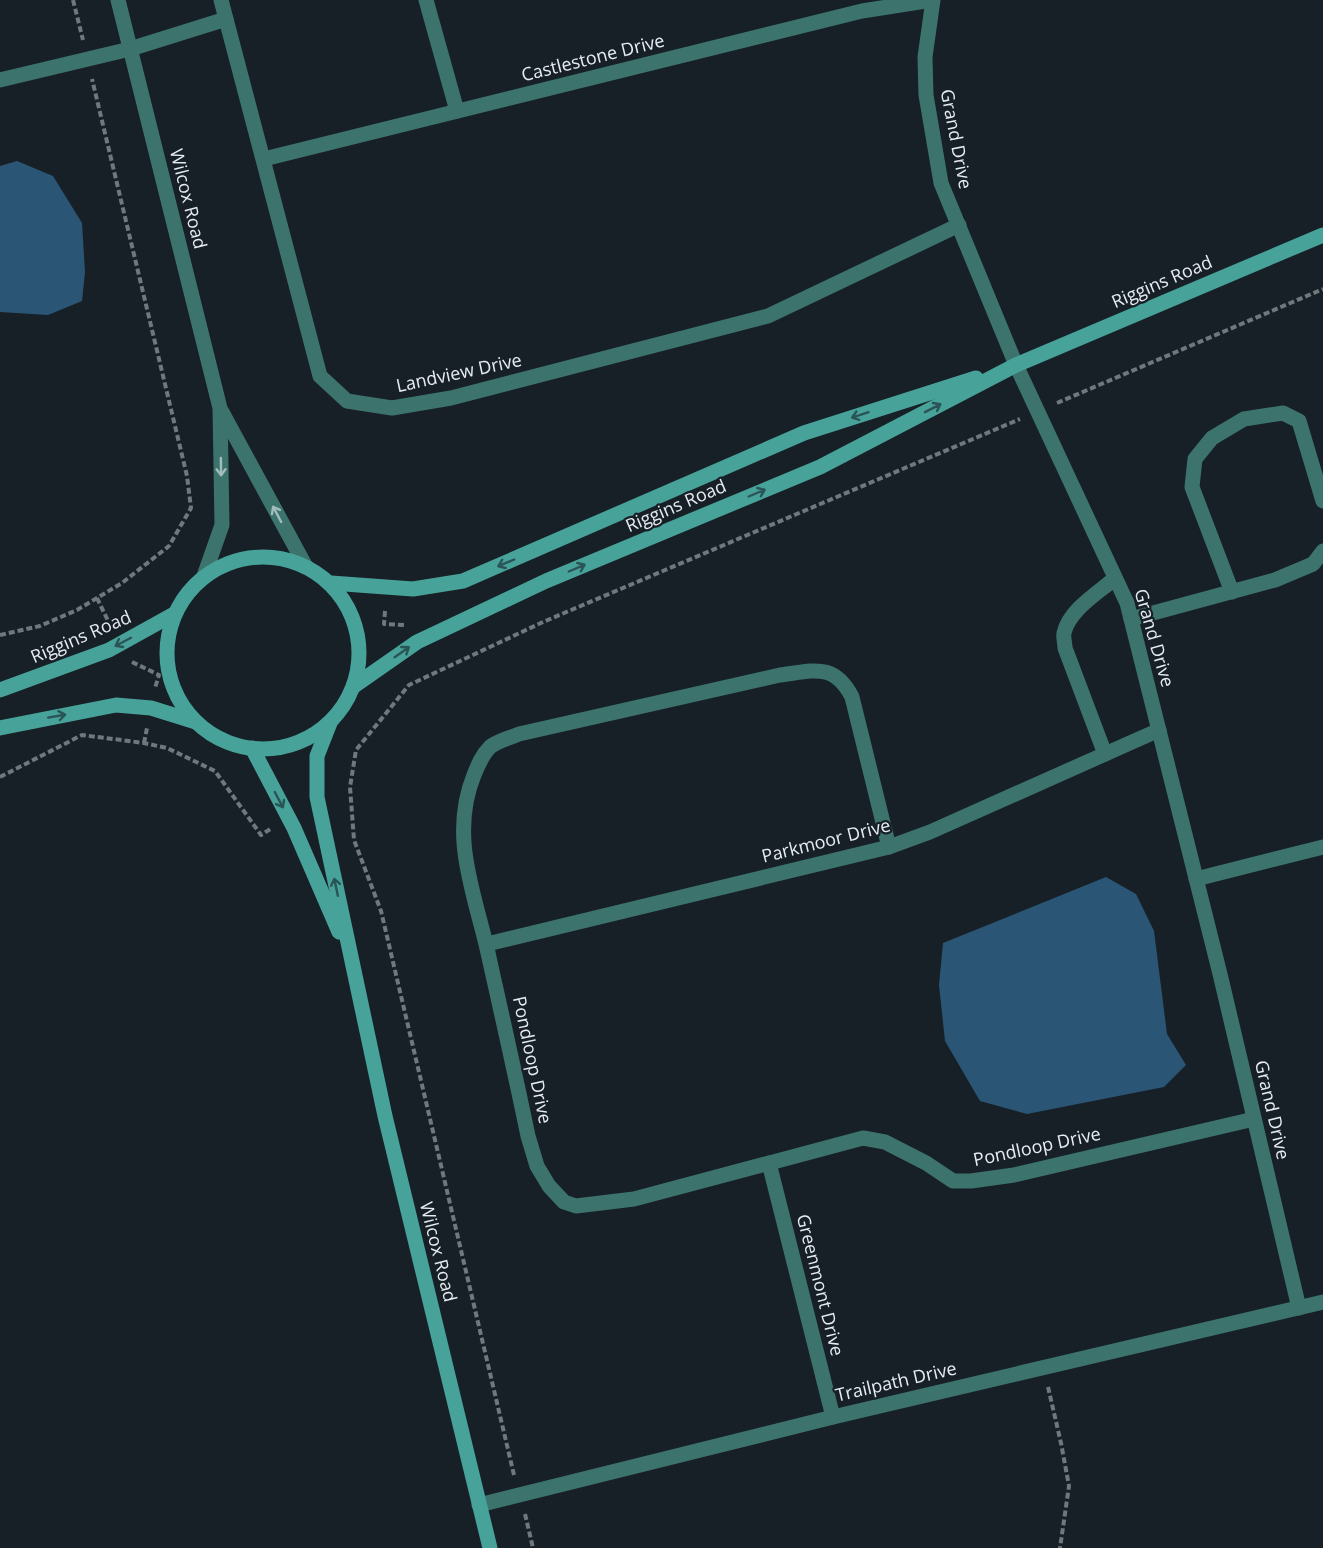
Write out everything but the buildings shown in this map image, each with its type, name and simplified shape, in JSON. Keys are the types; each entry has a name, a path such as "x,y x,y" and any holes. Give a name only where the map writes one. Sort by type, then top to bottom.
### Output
{"main road":[{"name":"Riggins Road","path":"354,686 417,642 546,581 820,467 1016,365 1323,235"},
{"name":"Riggins Road","path":"331,583 413,589 463,581 804,433 1016,365"},
{"path":"253,557 279,558 305,565 331,583 348,605 358,631 360,659 354,686 344,705 330,723 294,744 273,748 252,748 222,740 196,722 178,699 168,671 167,642 174,614 187,593 204,576 227,563 253,557"},
{"name":"Riggins Road","path":"0,690 119,644 174,614"},
{"path":"0,728 116,705 151,708 196,722"},
{"name":"Wilcox Road","path":"330,723 317,756 317,797 385,1116 490,1548"},
{"name":"Wilcox Road","path":"252,748 289,819 353,965"}],"street":[{"name":"Wilcox Road","path":"117,0 220,408 222,525 204,576"},
{"name":"Landview Drive","path":"221,0 320,376 347,401 392,408 451,398 768,316 959,225"},
{"path":"426,0 456,111"},
{"name":"Castlestone Drive","path":"264,159 862,11 933,0"},
{"name":"Grand Drive","path":"933,0 925,57 926,95 941,183 1016,365 1127,603 1299,1308"},
{"path":"0,80 130,49 226,19"},
{"name":"Wilcox Road","path":"220,408 305,565"},
{"path":"1232,592 1192,487 1195,459 1212,438 1244,419 1283,413 1299,421 1323,501"},
{"path":"1131,620 1275,580 1313,564 1323,551"},
{"path":"1105,754 1065,648 1064,634 1069,622 1081,608 1114,579"},
{"name":"Pondloop Drive","path":"889,847 852,698 846,685 835,674 817,670 780,675 519,734 491,746 480,761 465,808 463,836 465,863 487,944 531,1146 537,1166 549,1186 564,1202 576,1206 634,1199 863,1138 885,1142 926,1163 953,1181 971,1181 1014,1175 1254,1119"},
{"name":"Parkmoor Drive","path":"487,944 889,847 930,832 1159,730"},
{"path":"1196,879 1323,847"},
{"name":"Greenmont Drive","path":"769,1163 833,1417"},
{"name":"Trailpath Drive","path":"479,1505 833,1417 1323,1302"}],"path":[{"path":"0,635 40,626 77,610 122,583 169,546 190,508 187,476 73,0"},
{"path":"533,1548 381,911 354,840 350,787 356,750 410,685 543,622 1323,289"},
{"path":"97,598 119,644 133,663 159,675 144,743"},
{"path":"385,611 384,624 408,625"},
{"path":"0,777 82,735 144,743 167,748 214,771 261,835 289,819"},
{"path":"317,786 350,787"},
{"path":"1043,1368 1069,1486 1060,1548"}],"water":[{"path":"17,161 53,176 82,223 85,272 82,301 48,315 0,312 0,166"},
{"path":"1106,877 1136,894 1154,931 1167,1034 1186,1065 1164,1087 1027,1114 980,1101 945,1041 939,985 943,943"}]}
